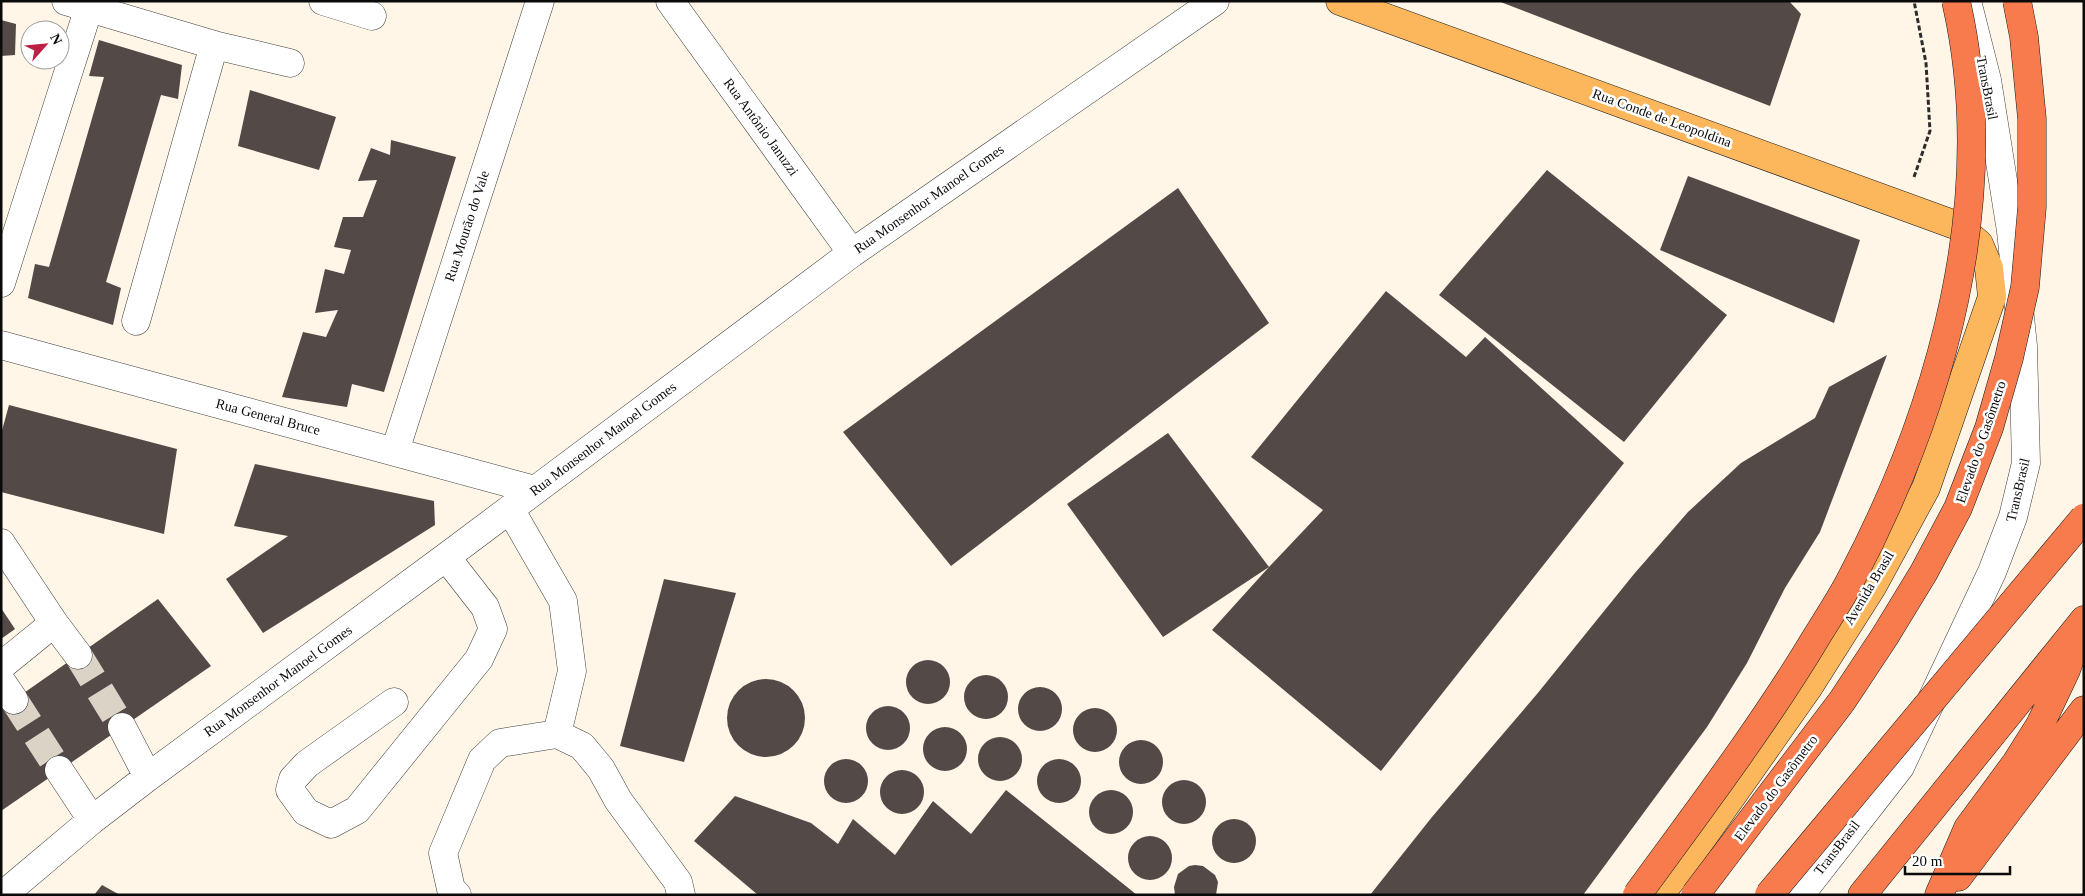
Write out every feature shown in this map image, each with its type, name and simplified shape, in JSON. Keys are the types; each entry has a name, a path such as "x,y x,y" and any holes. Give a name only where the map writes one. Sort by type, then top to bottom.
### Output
{"highway":[{"path":"1637,895 1742,751 1802,662 1840,598 1892,494 1917,430 1940,364 1955,303 1964,246 1970,181 1970,110 1962,27 1956,1"},
{"name":"Elevado do Gasômetro","path":"1695,895 1836,709 1885,636 1924,572 1958,508 1989,428 2009,358 2025,287 2032,207 2032,120 2024,37 2017,1"},
{"path":"1769,895 2084,518"},
{"path":"1862,895 2084,621"},
{"path":"1939,895 1968,828 2016,763 2040,726 2066,670 2084,621"},
{"path":"1945,895 2084,710"}],"main road":[{"name":"Rua Conde de Leopoldina","path":"1340,1 1958,226 1979,244"},
{"name":"Avenida Brasil","path":"1659,895 1682,867 1808,688 1872,587 1926,488 1992,297 1989,268 1979,244"}],"street":[{"path":"323,1 372,16"},
{"name":"Rua Mourão do Vale","path":"395,451 540,1"},
{"name":"Rua Antônio Januzzi","path":"670,1 852,253"},
{"name":"Rua Monsenhor Manoel Gomes","path":"3,895 92,820 148,777 852,253 1215,1"},
{"name":"TransBrasil","path":"1800,895 1900,767 1992,572 2013,517 2026,463 2023,346 2011,231 1987,80 1967,1"},
{"path":"1,283 82,4 214,45 290,63"},
{"path":"136,321 214,45"},
{"path":"1978,340 2002,294 2007,272 2011,231"},
{"name":"Rua General Bruce","path":"1,344 536,490"},
{"path":"510,509 563,601 572,671 557,734"},
{"path":"1,543 54,623 78,655"},
{"path":"394,702 307,764 293,779 290,790 306,812 331,824 340,821 357,810 479,659 493,629 485,607 446,557"},
{"path":"1,666 54,623"},
{"path":"122,727 148,777"},
{"path":"457,895 451,889 443,853 482,760 500,743 557,734 582,746 601,769 618,800 678,882 681,895"},
{"path":"59,770 92,820"}],"path":[{"path":"1903,206 1930,131 1926,63 1914,1"}],"building":[{"path":"1498,1 1789,1 1801,14 1770,106"},
{"path":"1,20 16,24 15,55 1,56"},
{"path":"99,40 182,65 178,99 161,95 106,282 121,288 113,325 28,298 35,264 49,267 104,77 89,76"},
{"path":"250,90 336,117 319,170 238,146"},
{"path":"391,140 456,157 384,392 352,384 347,407 282,397 303,332 326,337 338,310 315,313 325,269 344,274 351,250 334,247 343,217 363,217 377,180 358,181 371,148 390,155"},
{"path":"1547,170 1727,315 1624,442 1439,295"},
{"path":"1688,176 1860,240 1834,323 1660,250"},
{"path":"1178,188 1269,323 951,566 843,432"},
{"path":"1386,291 1466,357 1485,337 1624,463 1381,771 1212,630 1323,510 1251,457"},
{"path":"1887,355 1820,532 1785,588 1747,663 1707,727 1583,895 1370,895 1432,817 1537,694 1634,574 1688,512 1741,463 1815,418 1829,387"},
{"path":"9,405 177,449 164,534 1,492 1,434"},
{"path":"1168,433 1269,567 1163,637 1067,504"},
{"path":"255,464 434,501 435,525 263,633 226,579 288,536 234,526"},
{"path":"664,579 736,593 684,762 620,746"},
{"path":"158,599 211,666 1,811 1,709"},
{"path":"1,608 15,629 1,639"},
{"path":"928,660 940,664 946,670 950,682 946,694 940,700 928,704 916,700 910,694 906,682 910,670 916,664"},
{"path":"986,675 998,679 1004,685 1008,697 1004,709 998,715 986,719 974,715 968,709 964,697 968,685 974,679"},
{"path":"766,679 781,682 794,690 802,703 805,718 802,733 794,746 781,754 766,757 751,754 738,746 730,733 727,718 730,703 738,690 751,682"},
{"path":"1040,687 1052,691 1058,697 1062,709 1058,721 1052,727 1040,731 1028,727 1022,721 1018,709 1022,697 1028,691"},
{"path":"888,706 900,710 906,716 910,728 906,740 900,746 888,750 876,746 870,740 866,728 870,716 876,710"},
{"path":"1095,708 1107,712 1113,718 1117,730 1113,742 1107,748 1095,752 1083,748 1077,742 1073,730 1077,718 1083,712"},
{"path":"945,727 957,731 963,737 967,749 963,761 957,767 945,771 933,767 927,761 923,749 927,737 933,731"},
{"path":"1000,737 1012,741 1018,747 1022,759 1018,771 1012,777 1000,781 988,777 982,771 978,759 982,747 988,741"},
{"path":"1141,740 1153,744 1159,750 1163,762 1159,774 1153,780 1141,784 1129,780 1123,774 1119,762 1123,750 1129,744"},
{"path":"846,759 858,763 864,769 868,781 864,793 858,799 846,803 834,799 828,793 824,781 828,769 834,763"},
{"path":"1059,759 1071,763 1077,769 1081,781 1077,793 1071,799 1059,803 1047,799 1041,793 1037,781 1041,769 1047,763"},
{"path":"902,770 914,774 920,780 924,792 920,804 914,810 902,814 890,810 884,804 880,792 884,780 890,774"},
{"path":"1184,780 1196,784 1202,790 1206,802 1202,814 1196,820 1184,824 1172,820 1166,814 1162,802 1166,790 1172,784"},
{"path":"1006,790 1137,895 758,895 694,841 735,796 811,823 838,844 853,819 895,855 933,801 971,834"},
{"path":"1111,790 1123,794 1129,800 1133,812 1129,824 1123,830 1111,834 1099,830 1093,824 1089,812 1093,800 1099,794"},
{"path":"1234,819 1246,823 1252,829 1256,841 1252,853 1246,859 1234,863 1222,859 1216,853 1212,841 1216,829 1222,823"},
{"path":"1150,836 1162,840 1168,846 1172,858 1168,870 1162,876 1150,880 1138,876 1132,870 1128,858 1132,846 1138,840"},
{"path":"1189,866 1203,866 1215,875 1218,882 1216,895 1175,895 1174,887 1178,874"},
{"path":"102,885 120,895 94,895"}],"tunnel":[{"path":"78,655 122,727"},
{"path":"14,700 59,770"}]}
